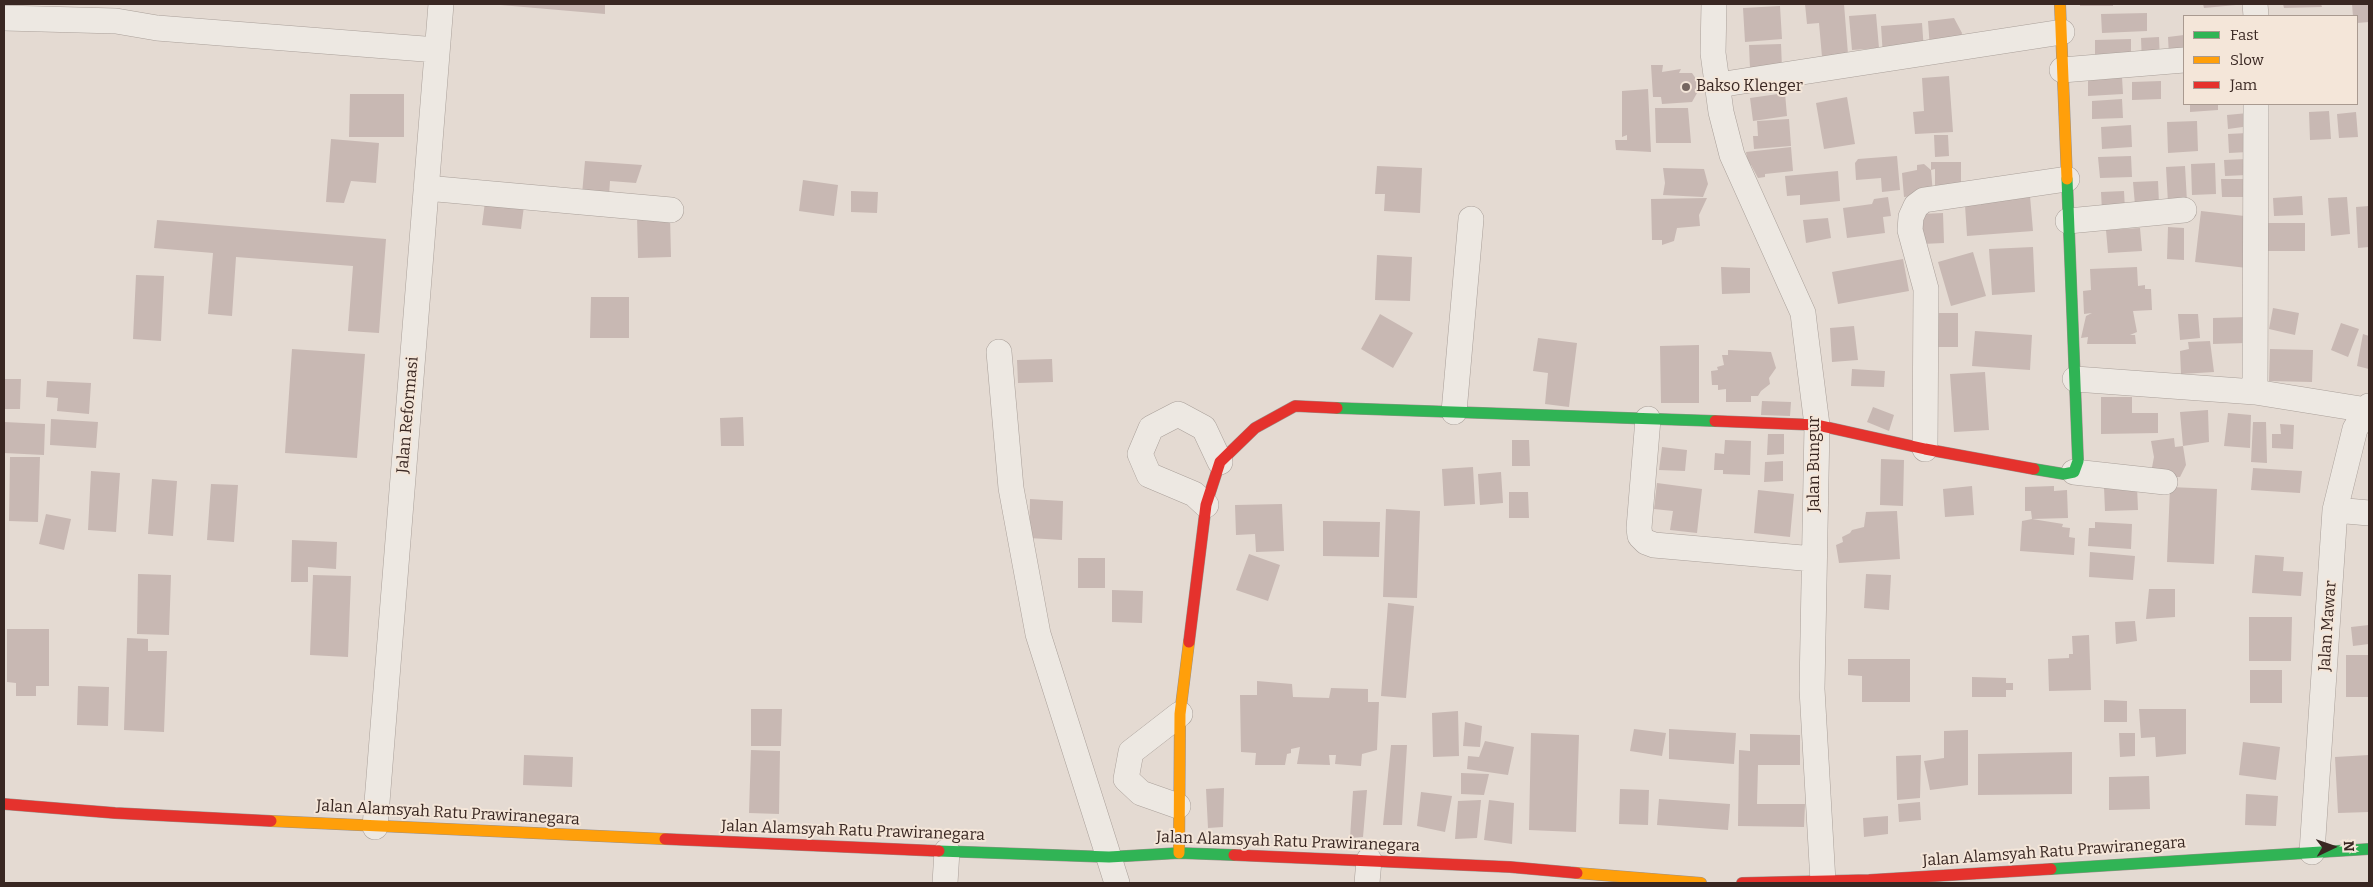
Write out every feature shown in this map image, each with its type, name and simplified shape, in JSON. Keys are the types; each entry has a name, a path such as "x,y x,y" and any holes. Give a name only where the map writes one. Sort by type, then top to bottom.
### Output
{"main road":[{"path":"1178,852 1180,714 1206,505 1220,462 1255,428 1295,406 1817,426 1925,449 2064,474 2074,472 2078,460 2060,4"},
{"name":"Jalan Alamsyah Ratu Prawiranegara","path":"4,804 115,813 375,827 947,851 1109,856 1178,852 1368,872 1509,875 1701,883"},
{"name":"Jalan Alamsyah Ratu Prawiranegara","path":"1742,883 1868,882 2369,849"}],"street":[{"name":"Jalan Reformasi","path":"375,827 441,4"},
{"name":"Jalan Bungur","path":"1714,4 1713,53 1722,112 1732,155 1803,313 1817,426 1812,689 1824,882"},
{"path":"4,18 116,21 157,28 437,50"},
{"path":"1718,85 2062,32"},
{"path":"2062,70 2183,60"},
{"path":"2255,392 2256,105"},
{"path":"1925,449 1926,289 1910,230 1911,217 1916,206 1924,200 2066,179"},
{"path":"426,188 671,210"},
{"path":"2068,221 2184,210"},
{"path":"1454,412 1471,220"},
{"path":"999,352 1011,488 1038,634 1118,883"},
{"path":"2075,378 2255,392 2368,408"},
{"name":"Jalan Mawar","path":"2312,852 2336,510 2355,429 2368,408"},
{"path":"1206,505 1194,494 1149,475 1140,454 1150,428 1178,414 1204,428 1220,462"},
{"path":"1648,419 1639,528 1640,536 1646,542 1654,545 1814,559"},
{"path":"2074,472 2165,482"},
{"path":"2336,510 2369,513"},
{"path":"1178,806 1141,793 1126,778 1131,752 1180,714"},
{"path":"945,883 947,851"}],"building":[{"path":"489,4 605,4 605,14"},
{"path":"1805,4 1844,4 1848,54 1822,57 1819,23 1807,24"},
{"path":"2080,4 2113,4 2113,6 2080,6"},
{"path":"2203,4 2236,4 2236,5 2204,8"},
{"path":"2283,4 2321,4 2322,7 2284,8"},
{"path":"2352,4 2369,4 2369,22 2358,23 2358,15 2353,15"},
{"path":"1780,6 1782,39 1745,42 1743,8"},
{"path":"2147,13 2147,31 2102,33 2101,14"},
{"path":"1876,14 1879,48 1852,50 1849,16"},
{"path":"1954,18 1962,33 1959,46 1930,49 1928,21"},
{"path":"1922,23 1924,51 1883,56 1881,26"},
{"path":"2183,35 2183,55 2169,56 2168,37"},
{"path":"2159,37 2160,62 2142,63 2141,38"},
{"path":"2131,39 2131,60 2095,61 2095,40"},
{"path":"1781,44 1782,68 1750,69 1749,45"},
{"path":"1651,65 1663,65 1662,72 1681,69 1679,73 1692,73 1701,86 1692,102 1662,104 1661,97 1653,97"},
{"path":"1949,76 1953,132 1915,134 1913,112 1924,111 1922,78"},
{"path":"2122,77 2123,94 2088,96 2088,79"},
{"path":"2161,81 2161,99 2132,100 2132,82"},
{"path":"1648,89 1651,152 1616,150 1615,140 1627,140 1627,135 1622,137 1622,91"},
{"path":"1785,93 1787,116 1753,121 1750,98"},
{"path":"350,94 404,94 404,137 349,137"},
{"path":"1847,97 1855,144 1824,149 1816,103"},
{"path":"2122,99 2123,118 2092,119 2092,101"},
{"path":"2190,105 2218,105 2218,110 2190,112"},
{"path":"1655,108 1688,108 1691,143 1656,143"},
{"path":"2329,111 2331,139 2310,140 2309,112"},
{"path":"2356,112 2358,137 2339,138 2337,114"},
{"path":"2248,113 2250,126 2228,129 2227,115"},
{"path":"1789,119 1791,146 1754,149 1753,136 1758,136 1757,121"},
{"path":"2197,121 2198,151 2168,153 2167,122"},
{"path":"2131,125 2132,147 2102,149 2101,127"},
{"path":"2247,133 2248,152 2229,153 2228,134"},
{"path":"1934,135 1948,135 1949,156 1935,157"},
{"path":"331,139 379,143 376,183 351,181 344,203 326,202"},
{"path":"1791,147 1793,171 1765,174 1765,177 1758,178 1751,165 1748,164 1746,152"},
{"path":"1897,156 1900,190 1882,192 1881,178 1856,180 1855,163 1858,159"},
{"path":"2131,156 2132,177 2100,178 2098,157"},
{"path":"2246,159 2247,175 2225,176 2224,160"},
{"path":"585,161 642,165 636,183 610,181 609,196 582,194"},
{"path":"1931,162 1961,162 1961,192 1935,192 1935,169 1931,170"},
{"path":"2215,163 2216,194 2192,195 2191,164"},
{"path":"1924,164 1931,170 1933,194 1904,197 1902,173 1917,170 1917,165"},
{"path":"1377,166 1422,168 1420,213 1384,211 1385,194 1375,194"},
{"path":"2185,166 2187,202 2168,203 2166,167"},
{"path":"1663,168 1704,169 1708,184 1703,197 1663,195 1665,183"},
{"path":"1838,171 1840,201 1800,205 1800,195 1787,196 1785,176"},
{"path":"2221,179 2248,179 2249,197 2222,197"},
{"path":"803,180 838,185 834,216 799,211"},
{"path":"2158,181 2159,203 2135,205 2133,182"},
{"path":"851,191 878,192 877,213 851,212"},
{"path":"2124,191 2125,210 2102,211 2101,192"},
{"path":"2030,196 2033,231 1967,236 1965,205 1981,205 1981,199"},
{"path":"2302,196 2303,215 2274,216 2273,198"},
{"path":"1888,197 1891,216 1883,217 1885,233 1847,238 1843,208 1872,204 1874,199"},
{"path":"2347,197 2350,234 2331,236 2328,198"},
{"path":"1707,198 1699,215 1700,226 1677,228 1674,241 1662,245 1662,240 1652,240 1651,199"},
{"path":"485,202 524,206 521,229 482,225"},
{"path":"2369,206 2369,247 2358,248 2356,207"},
{"path":"2201,211 2253,217 2247,268 2195,262"},
{"path":"1943,213 1944,243 1922,244 1921,214"},
{"path":"637,216 670,216 671,257 638,258"},
{"path":"1828,218 1831,238 1806,243 1803,220"},
{"path":"157,220 386,239 379,333 348,331 353,266 236,257 232,316 208,314 213,253 154,248"},
{"path":"2267,223 2305,223 2305,251 2267,251"},
{"path":"2168,227 2184,228 2184,260 2167,259"},
{"path":"2140,228 2142,251 2108,253 2106,230"},
{"path":"2033,247 2035,292 1992,295 1989,249"},
{"path":"1973,252 1986,296 1951,306 1938,262"},
{"path":"1377,255 1412,257 1410,301 1375,300"},
{"path":"1903,259 1909,291 1838,304 1832,272"},
{"path":"1721,267 1750,268 1750,293 1722,294"},
{"path":"2137,267 2138,286 2145,285 2145,289 2151,289 2152,310 2133,311 2137,332 2130,335 2135,335 2136,344 2087,344 2088,337 2081,338 2086,316 2092,313 2084,314 2083,291 2091,290 2090,269"},
{"path":"136,275 164,276 161,341 133,339"},
{"path":"591,297 629,297 629,338 590,338"},
{"path":"2273,308 2299,313 2295,335 2269,329"},
{"path":"1932,313 1958,313 1958,347 1933,347"},
{"path":"1380,314 1413,333 1393,368 1361,349"},
{"path":"2178,314 2198,314 2200,338 2180,340"},
{"path":"2247,317 2247,343 2213,344 2213,318"},
{"path":"2341,323 2359,329 2348,357 2331,350"},
{"path":"1854,326 1858,360 1832,362 1830,328"},
{"path":"1975,331 2032,335 2030,370 1972,366"},
{"path":"2363,334 2369,336 2369,369 2357,366"},
{"path":"1538,338 1577,343 1569,407 1545,404 1548,373 1533,371"},
{"path":"2210,341 2214,372 2181,374 2180,351 2189,349 2188,342"},
{"path":"1699,345 1699,403 1661,403 1660,346"},
{"path":"292,349 365,354 357,458 285,453"},
{"path":"2270,349 2313,350 2312,382 2269,381"},
{"path":"1728,350 1771,352 1776,368 1769,378 1770,384 1758,396 1751,396 1751,402 1726,402 1726,389 1718,390 1718,385 1712,385 1711,371 1718,370 1717,367 1724,365 1722,355 1728,355"},
{"path":"1052,359 1053,382 1018,383 1017,360"},
{"path":"1852,369 1885,371 1884,387 1851,386"},
{"path":"1985,372 1989,430 1954,432 1950,374"},
{"path":"4,379 21,379 20,409 4,409"},
{"path":"47,381 91,383 89,414 57,411 58,398 46,397"},
{"path":"2101,397 2132,397 2132,413 2158,413 2158,433 2101,434"},
{"path":"1762,401 1791,402 1790,416 1761,415"},
{"path":"1873,407 1894,415 1889,431 1867,422"},
{"path":"2208,410 2209,442 2183,446 2180,412"},
{"path":"2228,413 2251,415 2250,448 2224,446"},
{"path":"743,417 744,446 721,446 720,418"},
{"path":"51,419 98,422 96,448 50,445"},
{"path":"4,422 45,424 44,455 4,453"},
{"path":"2253,422 2266,422 2267,463 2251,462"},
{"path":"2280,424 2294,425 2293,449 2272,448 2272,434 2281,434"},
{"path":"1768,434 1784,434 1784,454 1767,455"},
{"path":"2174,438 2175,447 2183,446 2186,465 2180,477 2150,478 2154,457 2151,441"},
{"path":"1512,440 1529,440 1530,466 1512,466"},
{"path":"1725,440 1751,441 1750,475 1723,474 1723,470 1714,470 1715,453 1724,454"},
{"path":"1662,447 1687,450 1685,471 1659,470"},
{"path":"10,457 40,457 38,522 9,521"},
{"path":"1881,459 1904,460 1903,506 1880,505"},
{"path":"1783,461 1783,481 1764,482 1765,462"},
{"path":"1473,467 1475,504 1444,506 1442,469"},
{"path":"2253,468 2302,471 2300,493 2251,490"},
{"path":"91,471 120,473 116,532 88,530"},
{"path":"1501,472 1503,503 1480,505 1478,474"},
{"path":"152,479 177,481 173,536 148,534"},
{"path":"1657,483 1702,489 1697,533 1670,530 1673,511 1654,509"},
{"path":"211,484 238,485 234,542 207,540"},
{"path":"1972,486 1974,515 1945,517 1943,489"},
{"path":"2054,486 2054,491 2067,490 2068,518 2032,519 2031,511 2025,511 2025,487"},
{"path":"2137,486 2138,510 2105,511 2104,487"},
{"path":"2170,487 2217,489 2214,564 2167,562"},
{"path":"1758,490 1794,494 1790,537 1754,533"},
{"path":"1509,492 1528,492 1529,518 1509,518"},
{"path":"1030,499 1063,501 1062,540 1029,538"},
{"path":"1282,504 1284,551 1256,552 1255,534 1236,535 1235,505"},
{"path":"1386,509 1420,511 1417,598 1383,597"},
{"path":"1897,511 1900,559 1839,563 1836,545 1843,542 1842,537 1852,530 1864,527 1866,512"},
{"path":"46,514 71,519 64,550 39,544"},
{"path":"2032,519 2063,524 2062,527 2070,528 2069,537 2075,538 2074,555 2020,551 2022,521"},
{"path":"1323,521 1380,522 1379,557 1323,556"},
{"path":"2095,522 2132,524 2131,549 2088,546 2089,528 2095,528"},
{"path":"292,540 337,542 336,569 308,567 308,582 291,582"},
{"path":"2090,552 2135,556 2133,580 2089,577"},
{"path":"1249,554 1280,565 1268,601 1236,590"},
{"path":"2255,555 2284,557 2283,571 2303,572 2301,596 2252,593"},
{"path":"1078,558 1105,558 1105,588 1078,588"},
{"path":"138,574 171,575 169,635 137,634"},
{"path":"1866,574 1891,575 1889,610 1864,608"},
{"path":"313,575 351,576 348,657 310,655"},
{"path":"2149,589 2175,589 2175,617 2146,619"},
{"path":"1112,590 1143,591 1142,623 1112,622"},
{"path":"1388,603 1414,606 1406,698 1381,696"},
{"path":"2249,617 2292,617 2291,661 2249,661"},
{"path":"2135,621 2137,641 2116,644 2115,622"},
{"path":"2369,625 2369,644 2353,646 2351,627"},
{"path":"7,629 49,629 49,686 36,686 36,696 16,696 16,683 7,682"},
{"path":"2089,635 2091,690 2049,691 2048,659 2069,658 2069,654 2073,654 2072,636"},
{"path":"127,638 148,639 148,651 167,651 164,732 124,730"},
{"path":"2346,655 2369,655 2369,697 2346,697"},
{"path":"1848,659 1910,659 1910,702 1862,702 1862,676 1848,675"},
{"path":"2250,670 2282,670 2282,703 2250,703"},
{"path":"1972,677 2006,678 2006,683 2013,683 2013,690 2006,690 2006,697 1972,697"},
{"path":"1257,681 1292,684 1293,697 1329,698 1331,688 1368,689 1368,702 1379,702 1377,750 1362,754 1361,766 1335,764 1336,755 1329,755 1330,765 1297,764 1300,747 1291,749 1291,753 1287,754 1285,765 1255,765 1256,753 1241,752 1240,695 1257,695"},
{"path":"78,686 109,687 108,726 77,725"},
{"path":"2104,700 2127,701 2127,722 2104,722"},
{"path":"751,709 782,709 781,746 751,746"},
{"path":"2139,709 2186,709 2186,754 2156,757 2155,737 2141,738"},
{"path":"1458,711 1459,756 1433,757 1432,713"},
{"path":"1465,722 1482,726 1480,747 1463,746"},
{"path":"1634,729 1666,733 1662,756 1630,751"},
{"path":"1669,729 1736,733 1734,764 1669,759"},
{"path":"1968,730 1968,785 1930,790 1924,761 1944,758 1944,731"},
{"path":"1531,733 1579,735 1576,832 1529,830"},
{"path":"2119,733 2135,733 2135,756 2120,757"},
{"path":"1750,734 1800,735 1800,765 1758,765 1757,804 1805,804 1804,827 1738,826 1739,750 1750,751"},
{"path":"1485,741 1514,747 1508,775 1467,769 1468,756 1479,757"},
{"path":"2243,742 2280,747 2276,780 2239,775"},
{"path":"1391,745 1407,745 1402,825 1383,825"},
{"path":"751,750 780,751 779,814 749,813"},
{"path":"2072,752 2072,794 1978,795 1978,754"},
{"path":"524,755 573,757 572,787 523,785"},
{"path":"1921,755 1920,798 1897,800 1896,756"},
{"path":"2369,755 2369,812 2338,813 2335,757"},
{"path":"1461,773 1489,774 1484,795 1461,794"},
{"path":"2149,776 2150,809 2109,810 2109,777"},
{"path":"1224,788 1223,827 1208,828 1206,789"},
{"path":"1620,789 1649,790 1648,825 1619,824"},
{"path":"1367,790 1363,837 1350,838 1353,791"},
{"path":"1421,792 1452,796 1445,832 1417,826"},
{"path":"2246,794 2278,796 2276,826 2245,825"},
{"path":"1659,799 1730,804 1728,830 1657,825"},
{"path":"1481,800 1477,838 1455,839 1458,801"},
{"path":"1489,800 1514,803 1512,844 1484,840"},
{"path":"1920,802 1921,820 1899,822 1898,804"},
{"path":"1888,816 1888,834 1864,837 1863,818"}],"traffic: fast":[{"path":"2034,469 2064,474 2074,472 2078,461 2067,179"},
{"path":"1337,408 1715,421"},
{"path":"2051,869 2369,849"},
{"path":"939,851 1109,857 1179,853 1234,855"}],"traffic: slow":[{"path":"2060,4 2067,179"},
{"path":"1179,853 1180,714 1189,642"},
{"path":"271,821 665,839"},
{"path":"1577,873 1701,883"}],"traffic: jam":[{"path":"1189,642 1206,505 1220,462 1255,428 1295,406 1337,408"},
{"path":"1715,421 1817,425 1925,449 2034,469"},
{"path":"4,804 115,813 271,821"},
{"path":"665,839 939,851"},
{"path":"1234,855 1510,867 1577,873"},
{"path":"1742,883 1869,880 2051,869"}],"place":[{"name":"Bakso Klenger","path":"1686,87"}]}
